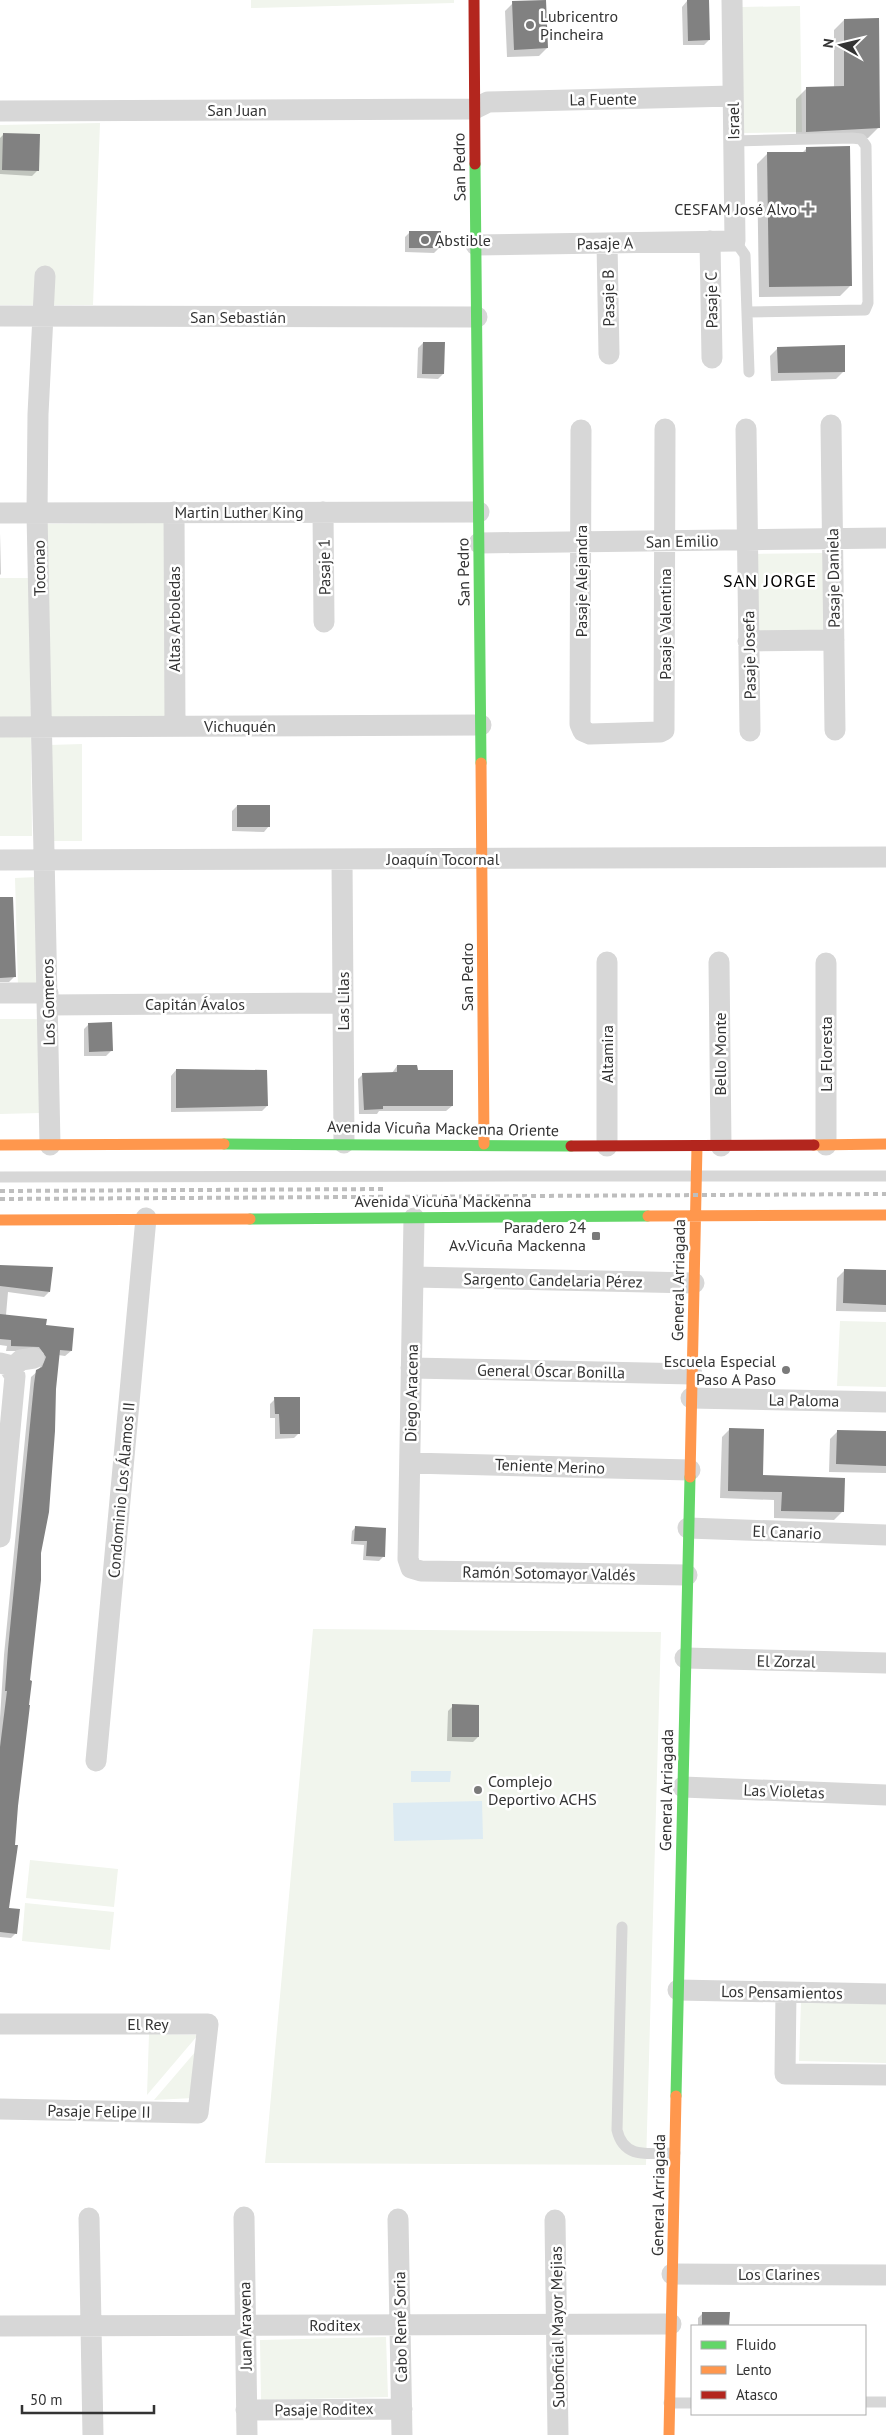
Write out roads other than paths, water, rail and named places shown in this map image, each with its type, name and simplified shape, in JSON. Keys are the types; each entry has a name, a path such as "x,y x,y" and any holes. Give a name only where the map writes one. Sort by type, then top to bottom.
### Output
{"street":[{"name":"San Pedro","path":"474,0 484,1144"},
{"name":"Israel","path":"732,0 735,241"},
{"name":"La Fuente","path":"474,109 488,102 733,96"},
{"name":"San Juan","path":"0,111 474,109"},
{"name":"Pasaje C","path":"710,241 712,358"},
{"name":"Pasaje A","path":"476,245 735,241"},
{"name":"Pasaje B","path":"607,243 609,354"},
{"name":"Toconao","path":"45,276 38,414 37,512 45,860"},
{"name":"San Sebastián","path":"0,316 477,318"},
{"name":"Pasaje Daniela","path":"831,425 835,730"},
{"name":"Pasaje Valentina","path":"583,731 590,734 660,732 664,730 665,429"},
{"name":"Pasaje Josefa","path":"746,429 750,731"},
{"name":"Pasaje Alejandra","path":"582,430 580,724 583,731"},
{"name":"Altas Arboledas","path":"174,512 175,726"},
{"name":"Pasaje 1","path":"323,512 324,622"},
{"name":"Martin Luther King","path":"0,513 478,512"},
{"name":"San Emilio","path":"479,543 886,538"},
{"path":"748,641 834,640"},
{"name":"Vichuquén","path":"0,727 481,725"},
{"name":"Joaquín Tocornal","path":"0,860 886,857"},
{"name":"Las Lilas","path":"342,859 344,1143"},
{"name":"Los Gomeros","path":"45,860 50,1145"},
{"name":"Altamira","path":"607,962 607,1146"},
{"name":"Bello Monte","path":"719,962 721,1146"},
{"name":"La Floresta","path":"826,963 826,1145"},
{"name":"Capitán Ávalos","path":"0,993 48,999 343,1003"},
{"name":"Avenida Vicuña Mackenna Oriente","path":"0,1145 344,1143 721,1146 886,1144"},
{"name":"General Arriagada","path":"668,2435 697,1146"},
{"name":"Avenida Vicuña Mackenna","path":"0,1220 886,1215"},
{"name":"Condominio Los Álamos II","path":"96,1761 146,1218"},
{"name":"Diego Aracena","path":"411,1568 408,1559 414,1218"},
{"name":"Sargento Candelaria Pérez","path":"413,1277 694,1283"},
{"path":"0,1537 15,1380 6,1365 34,1358"},
{"name":"General Óscar Bonilla","path":"411,1368 692,1374"},
{"name":"La Paloma","path":"691,1398 886,1402"},
{"name":"Teniente Merino","path":"410,1463 690,1470"},
{"name":"El Canario","path":"688,1528 886,1535"},
{"name":"Ramón Sotomayor Valdés","path":"411,1568 421,1571 687,1575"},
{"name":"El Zorzal","path":"686,1658 886,1663"},
{"name":"Las Violetas","path":"683,1788 886,1795"},
{"name":"Los Pensamientos","path":"678,1990 886,1994"},
{"path":"786,1992 785,2074 886,2075"},
{"name":"El Rey","path":"0,2024 208,2024 198,2112"},
{"name":"Pasaje Felipe II","path":"0,2109 198,2112"},
{"name":"Juan Aravena","path":"244,2217 246,2435"},
{"path":"89,2218 93,2435"},
{"name":"Cabo René Soria","path":"398,2219 402,2435"},
{"name":"Suboficial Mayor Mejias","path":"555,2220 558,2435"},
{"name":"Los Clarines","path":"672,2274 886,2275"},
{"name":"Roditex","path":"0,2326 671,2324"},
{"name":"Pasaje Roditex","path":"246,2410 402,2409"}],"lane":[{"path":"734,142 852,138 862,139 866,146 868,303 864,310 747,312"},
{"path":"735,241 745,255 749,372"},
{"path":"0,1177 431,1174 886,1176"},
{"path":"622,1927 617,2130 620,2143 629,2151 675,2152"},
{"path":"866,2402 886,2402"},
{"path":"669,2403 691,2403"}],"railway":[{"path":"0,1191 384,1189"},
{"path":"0,1199 886,1194"}],"place":[{"name":"Lubricentro Pincheira","path":"530,25"},
{"name":"CESFAM José Alvo","path":"808,209"},
{"name":"Abstible","path":"425,240"},
{"name":"Paradero 24 Av.Vicuña Mackenna","path":"596,1236"},
{"name":"Escuela Especial Paso A Paso","path":"786,1370"},
{"name":"Complejo Deportivo ACHS","path":"478,1790"}],"district":[{"name":"SAN JORGE","path":"770,581"}]}
